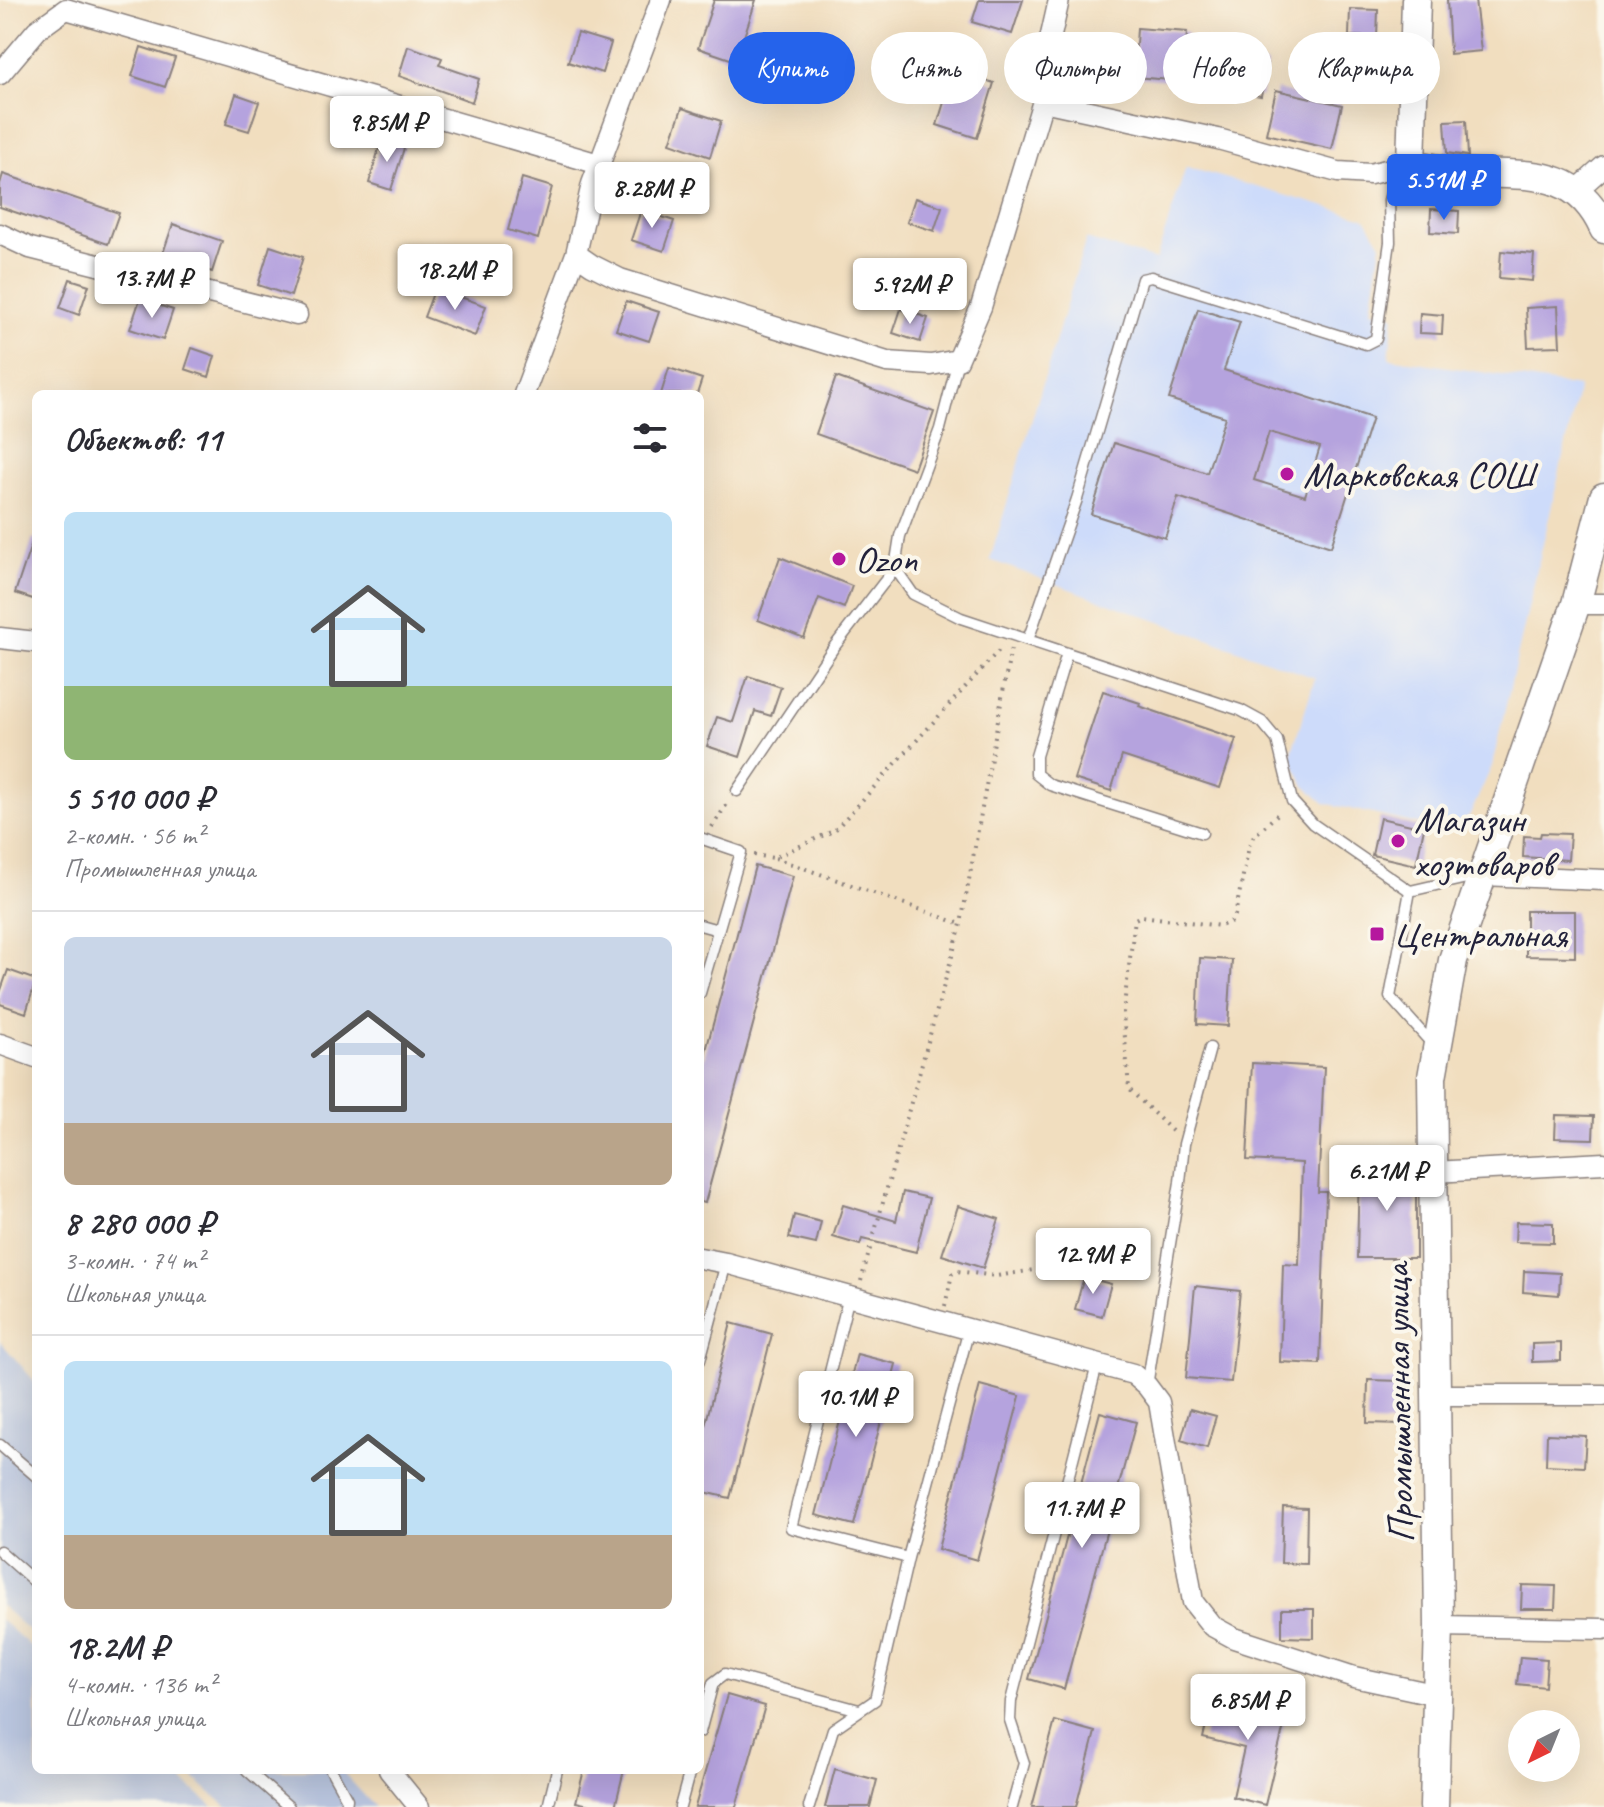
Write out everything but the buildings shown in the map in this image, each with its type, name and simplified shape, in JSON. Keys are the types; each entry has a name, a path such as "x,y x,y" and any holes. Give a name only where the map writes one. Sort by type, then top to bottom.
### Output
{"street":[{"path":"525,390 576,254 592,184 661,0"},
{"path":"1052,32 1059,0"},
{"path":"1411,164 1416,0"},
{"path":"0,74 37,30 66,9 599,164"},
{"path":"576,254 620,279 887,362 931,365 958,360 981,307 1042,104"},
{"path":"1057,104 1218,139 1338,172 1370,174 1411,164 1460,172 1524,174 1555,180 1592,203 1604,229"},
{"path":"1576,191 1604,166"},
{"path":"0,234 30,248 297,315"},
{"name":"Промышленная улица","path":"1434,1807 1439,1626 1432,1077 1453,960 1482,875 1590,604 1604,497"},
{"path":"0,638 32,642"},
{"path":"1482,875 1604,880"},
{"path":"0,1044 32,1056"},
{"path":"1433,1172 1604,1163"},
{"path":"704,1259 1133,1374 1159,1402 1193,1602 1212,1626 1234,1638 1354,1677 1438,1695"},
{"path":"1437,1395 1604,1395"},
{"path":"1439,1626 1604,1629"},
{"path":"392,1774 419,1807"}],"lane":[{"path":"1028,640 1077,499 1142,279 1151,277 1366,344 1376,339 1390,242 1389,200 1394,183 1411,164"},
{"path":"737,791 834,647 895,568 900,536 940,429 958,360"},
{"path":"895,568 913,594 961,618 1240,710 1262,722 1277,740 1292,801 1313,824 1410,891 1482,875"},
{"path":"1067,653 1036,756 1036,774 1050,785 1202,833"},
{"path":"704,840 741,852 704,979"},
{"path":"1410,891 1390,997 1436,1049"},
{"path":"704,926 718,930"},
{"path":"1147,1386 1184,1144 1210,1048"},
{"path":"704,1345 726,1263"},
{"path":"852,1297 791,1528 908,1558"},
{"path":"809,1807 833,1729 875,1700 908,1558 969,1329"},
{"path":"1012,1807 1024,1763 1010,1720 1011,1701 1097,1365"},
{"path":"0,1445 32,1473"},
{"path":"0,1551 32,1579"},
{"path":"704,1717 713,1683 725,1674 859,1710"},
{"path":"252,1774 289,1807"},
{"path":"333,1774 347,1799 346,1807"},
{"path":"548,1807 556,1774"},
{"path":"680,1807 689,1774"}],"path":[{"path":"774,858 835,830 1013,635"},
{"path":"852,1297 961,924 1013,635"},
{"path":"704,836 737,791"},
{"path":"1184,1144 1129,1089 1123,1013 1135,919 1141,916 1220,926 1230,922 1235,915 1247,851 1253,837 1292,801"},
{"path":"741,852 774,858 961,924"},
{"path":"941,1321 952,1274 957,1271 997,1276 1169,1247"}],"shaded area":[{"name":"Марковская СОШ","path":"1186,167 1365,218 1381,244 1371,310 1394,315 1389,358 1579,387 1492,766 1470,815 1448,831 1324,803 1305,786 1290,758 1315,678 990,560 1086,239 1156,260"},
{"path":"0,1341 32,1378 32,1633 0,1605"},
{"path":"0,1619 32,1647 32,1774 176,1774 213,1807 0,1807"},
{"path":"190,1774 345,1774 375,1807 227,1807"}],"place":[{"name":"Марковская СОШ","path":"1287,474"},
{"name":"Ozon","path":"839,559"},
{"name":"Магазин хозтоваров","path":"1398,841"},
{"name":"Центральная","path":"1377,934"}]}
